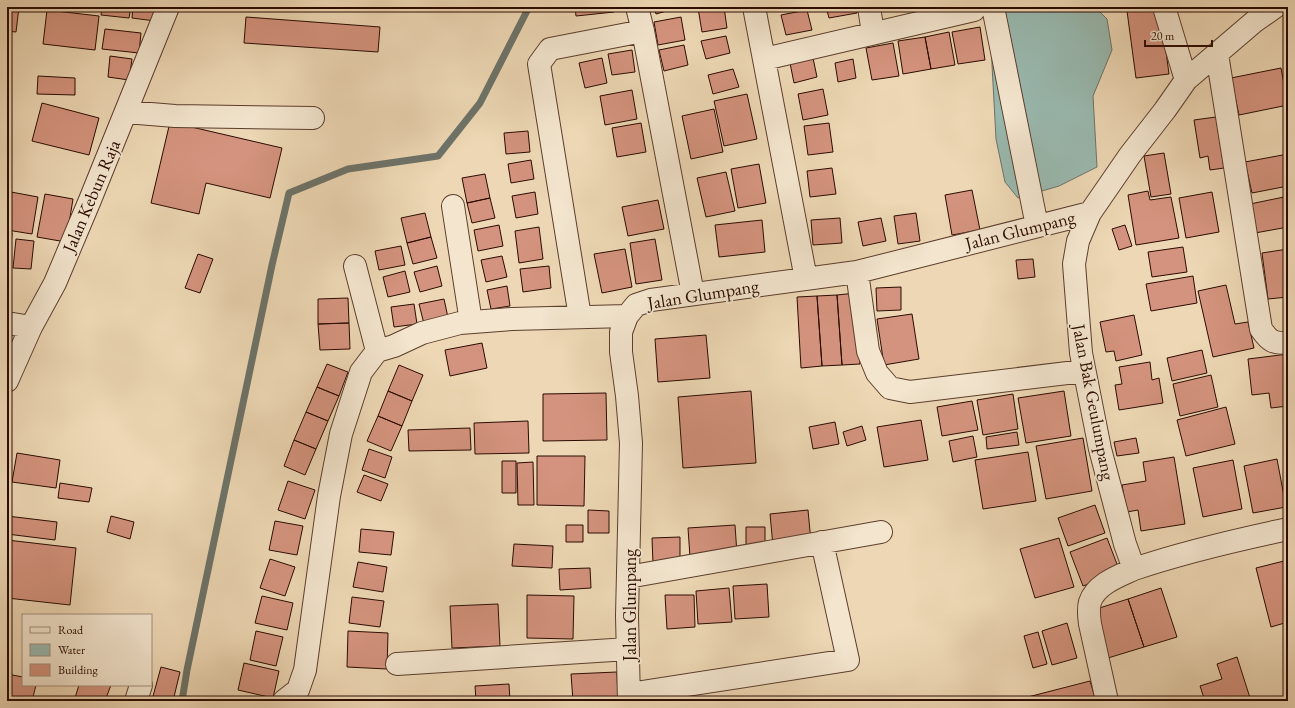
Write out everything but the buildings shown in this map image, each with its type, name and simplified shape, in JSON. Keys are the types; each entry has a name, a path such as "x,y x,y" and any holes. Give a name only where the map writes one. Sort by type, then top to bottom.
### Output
{"street":[{"name":"Jalan Kebun Raja","path":"7,382 31,327 55,283 168,7"},
{"path":"637,7 643,31 693,294"},
{"path":"754,7 806,279"},
{"path":"869,7 873,33"},
{"path":"1164,7 1186,80"},
{"name":"Jalan Bak Geulumpang","path":"1134,569 1125,544 1100,449 1084,371 1081,353 1074,264 1078,241 1090,212 1186,80 1255,21 1275,7"},
{"path":"764,58 984,9 1037,226"},
{"path":"580,317 539,64 550,49 643,31"},
{"path":"1218,54 1261,329 1268,340 1288,343"},
{"path":"126,112 175,116 312,118"},
{"path":"454,206 471,322"},
{"name":"Jalan Glumpang","path":"629,698 627,616 631,443 628,396 621,352 621,332 627,316 636,305 651,300 857,272 1090,212"},
{"path":"355,266 377,351"},
{"path":"857,272 868,351 877,373 890,388 910,392 1084,371"},
{"path":"284,701 298,690 305,670 328,496 341,434 360,372 377,351 394,346 422,334 471,322 512,319 627,316"},
{"path":"7,323 31,327"},
{"path":"1107,701 1090,624 1090,601 1097,590 1112,580 1134,569 1160,560 1239,539 1288,529"},
{"path":"628,577 881,532"},
{"path":"629,698 848,660 822,542"},
{"path":"397,664 628,649"},
{"path":"136,701 141,686"}],"water":[{"path":"991,7 1095,7 1107,19 1112,50 1093,96 1097,167 1059,186 1018,198 1005,182 996,139"}],"waterway":[{"path":"182,701 187,670 272,265 289,193 348,169 438,156 480,103 529,7"}]}
